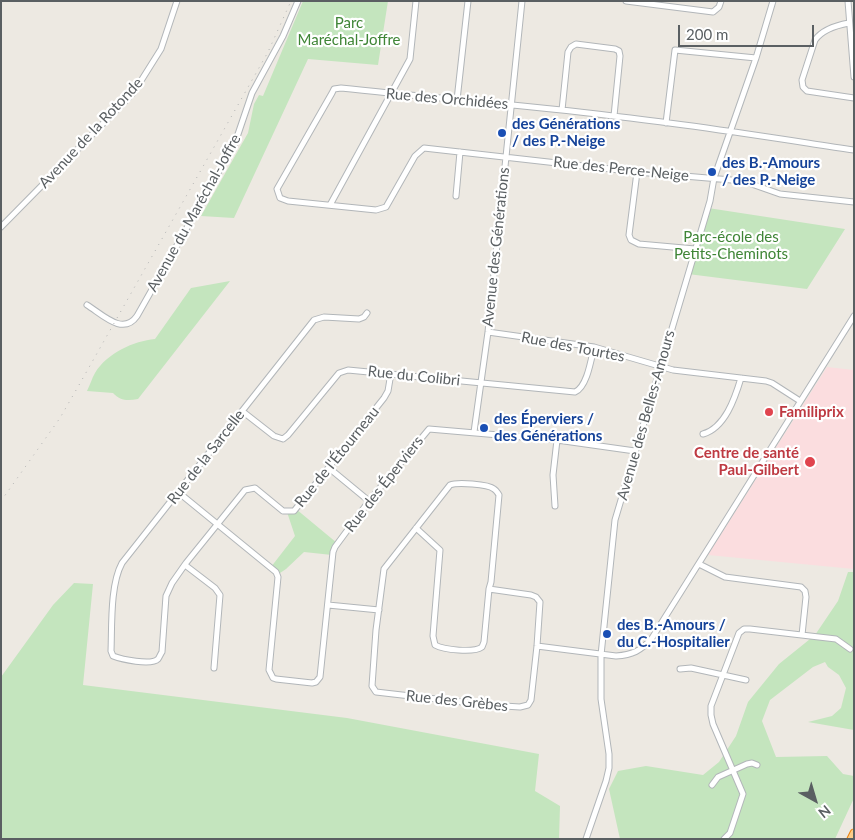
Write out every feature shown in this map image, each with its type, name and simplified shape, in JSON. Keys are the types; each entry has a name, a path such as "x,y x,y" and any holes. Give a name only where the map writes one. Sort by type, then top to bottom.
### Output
{"highway":[{"path":"851,839 854,832"}],"street":[{"name":"Avenue de la Rotonde","path":"1,227 134,92 161,49 177,1"},
{"name":"Avenue du Maréchal-Joffre","path":"87,305 115,323 122,325 132,322 137,316 235,144 252,93 283,36 298,1"},
{"path":"330,205 410,60 416,1"},
{"path":"457,100 468,1"},
{"name":"Avenue des Générations","path":"474,432 488,332 504,157 522,1"},
{"path":"626,1 713,12 719,7 721,1"},
{"name":"Avenue des Belles-Amours","path":"586,839 609,768 610,754 602,699 601,655 615,520 710,201 714,178 756,58 773,1"},
{"path":"848,1 854,77"},
{"path":"849,23 839,25 818,36 802,80 803,87 807,91 854,98"},
{"path":"562,110 568,52 571,47 576,44 615,48 619,51 620,56 614,116"},
{"path":"666,123 675,50 756,58"},
{"name":"Rue des Orchidées","path":"277,189 334,89 341,88 614,116 854,150"},
{"name":"Rue des Perce-Neige","path":"277,189 280,198 288,201 376,210 386,207 419,151 424,148 636,172 743,181 780,194 854,202"},
{"path":"456,196 460,152"},
{"path":"636,172 629,235 631,240 639,244 695,249"},
{"name":"Rue de la Sarcelle","path":"114,656 112,651 113,612 117,572 122,563 314,320 324,317 359,319 364,317 367,312"},
{"path":"537,646 601,655 628,656 643,649 699,564 854,316"},
{"name":"Rue des Tourtes","path":"488,332 594,347 660,367 772,383 800,401"},
{"name":"Rue du Colibri","path":"242,411 274,436 283,439 340,373 348,370 391,373 481,384 578,391 584,384 594,347"},
{"name":"Rue de l'Étourneau","path":"114,656 144,662 153,662 158,659 162,652 166,596 172,582 245,490 255,488 283,511 294,511 384,398 388,391 391,373"},
{"path":"703,434 714,429 722,420 733,401 741,378"},
{"name":"Rue des Éperviers","path":"218,524 277,574 269,670 271,675 276,679 312,683 316,682 320,677 333,550 369,501 429,429 557,440 635,451"},
{"path":"555,506 553,475 557,440"},
{"path":"329,468 369,501"},
{"name":"Rue des Grèbes","path":"452,484 490,487 496,490 499,495 489,589 536,596 540,605 531,700 528,705 524,707 433,700 379,693 372,686 384,569 416,528 452,484"},
{"path":"178,492 218,524"},
{"path":"416,528 440,550 433,636 435,645 442,648 475,651 482,647 489,589"},
{"path":"699,564 725,577 801,587 805,591 806,597 802,635"},
{"path":"185,565 215,588 220,595 214,668"},
{"path":"328,604 379,610"},
{"path":"724,839 730,833 743,794 713,724 711,706 735,639 744,629 836,639 850,649"},
{"path":"680,669 691,668 746,680"},
{"path":"712,785 718,777 733,770 747,764 757,765"}],"shaded area":[{"name":"Centre de santé Paul-Gilbert","path":"827,367 854,370 854,569 708,555"}],"green space":[{"name":"Parc Maréchal-Joffre","path":"303,1 388,1 378,65 308,59 234,218 201,216 248,133 254,104 259,95 263,96"},
{"name":"Parc-école des Petits-Cheminots","path":"708,208 845,229 807,289 688,274"},
{"path":"230,281 138,399 124,400 118,398 113,393 87,391 95,373 106,360 130,345 155,339 191,288"},
{"path":"296,509 337,543 332,555 304,552 277,575 271,567 295,536 287,512"},
{"path":"848,572 854,572 854,730 808,722 832,716 841,708 846,688 839,675 828,667 825,662 813,667 770,700 762,721 776,757 827,756 843,774 854,776 854,798 835,839 620,839 609,789 618,771 646,766 703,775 719,762 736,736 748,702 779,664 815,635 838,601"},
{"path":"74,583 93,584 83,685 347,718 539,754 535,791 560,806 559,839 1,839 1,677 53,605"}],"railway":[{"path":"1,501 60,418 268,52 291,1"}],"place":[{"name":"des Générations / des P.-Neige","path":"502,133"},
{"name":"des B.-Amours / des P.-Neige","path":"712,172"},
{"name":"Familiprix","path":"769,412"},
{"name":"des Éperviers / des Générations","path":"484,428"},
{"name":"Centre de santé Paul-Gilbert","path":"810,462"},
{"name":"des B.-Amours / du C.-Hospitalier","path":"607,634"}]}
